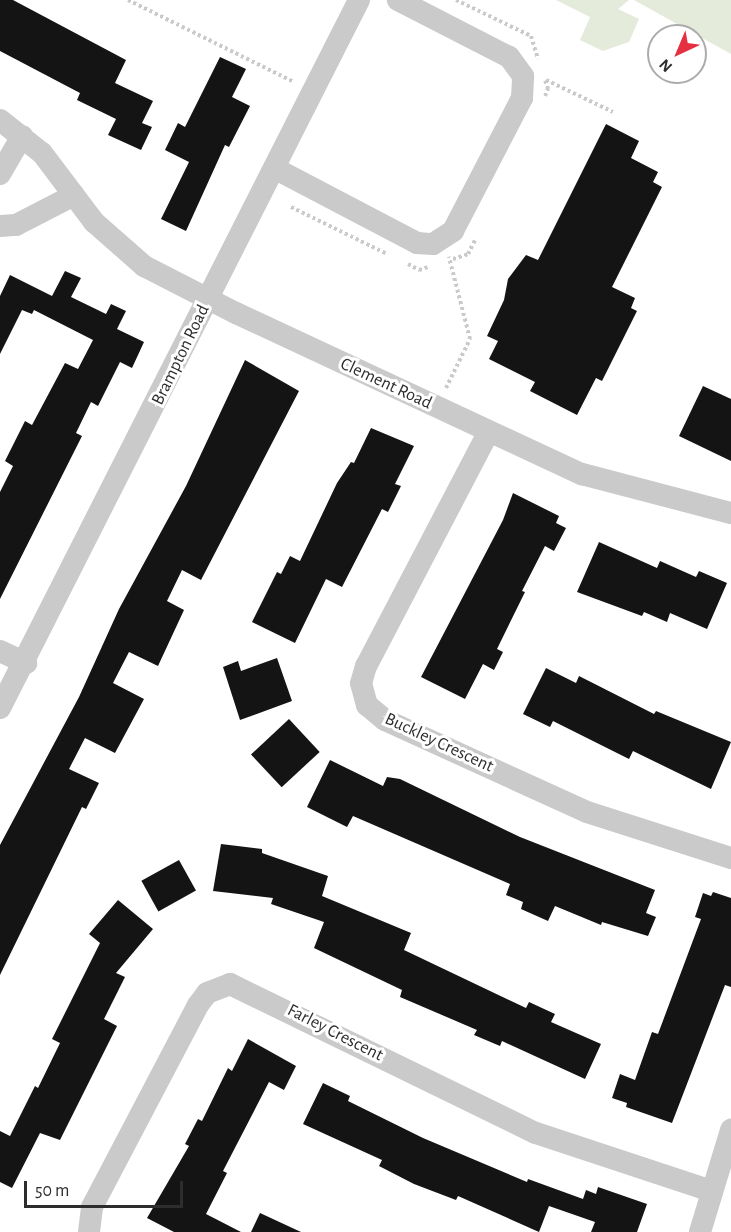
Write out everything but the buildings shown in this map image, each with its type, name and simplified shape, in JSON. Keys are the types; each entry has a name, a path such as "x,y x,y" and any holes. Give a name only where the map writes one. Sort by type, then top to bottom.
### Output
{"street":[{"name":"Brampton Road","path":"0,708 26,663 359,0"},
{"path":"274,168 417,243 433,244 447,249 522,98 525,83 520,68 510,57 398,0"},
{"name":"Clement Road","path":"0,120 22,136 51,163 74,195 117,246 144,266 488,433 582,474 731,513"},
{"path":"0,174 22,136"},
{"path":"0,226 16,225 74,195"},
{"name":"Buckley Crescent","path":"488,433 366,666 361,689 367,705 385,720 587,812 731,858"},
{"path":"0,651 26,663"},
{"name":"Farley Crescent","path":"89,1232 92,1207 198,1005 207,993 230,984 536,1133 711,1191"},
{"path":"700,1232 731,1130"}],"path":[{"path":"128,0 313,92"},
{"path":"456,0 531,36 548,89 543,99"},
{"path":"520,68 614,112"},
{"path":"291,207 419,270 447,249"},
{"path":"447,249 468,254 478,233"},
{"path":"436,408 470,339 447,249"}],"green space":[{"path":"556,0 629,0 618,9 639,19 629,42 603,51 580,40 590,17"},
{"path":"634,0 731,0 731,54 707,41 707,24 677,24"}]}
